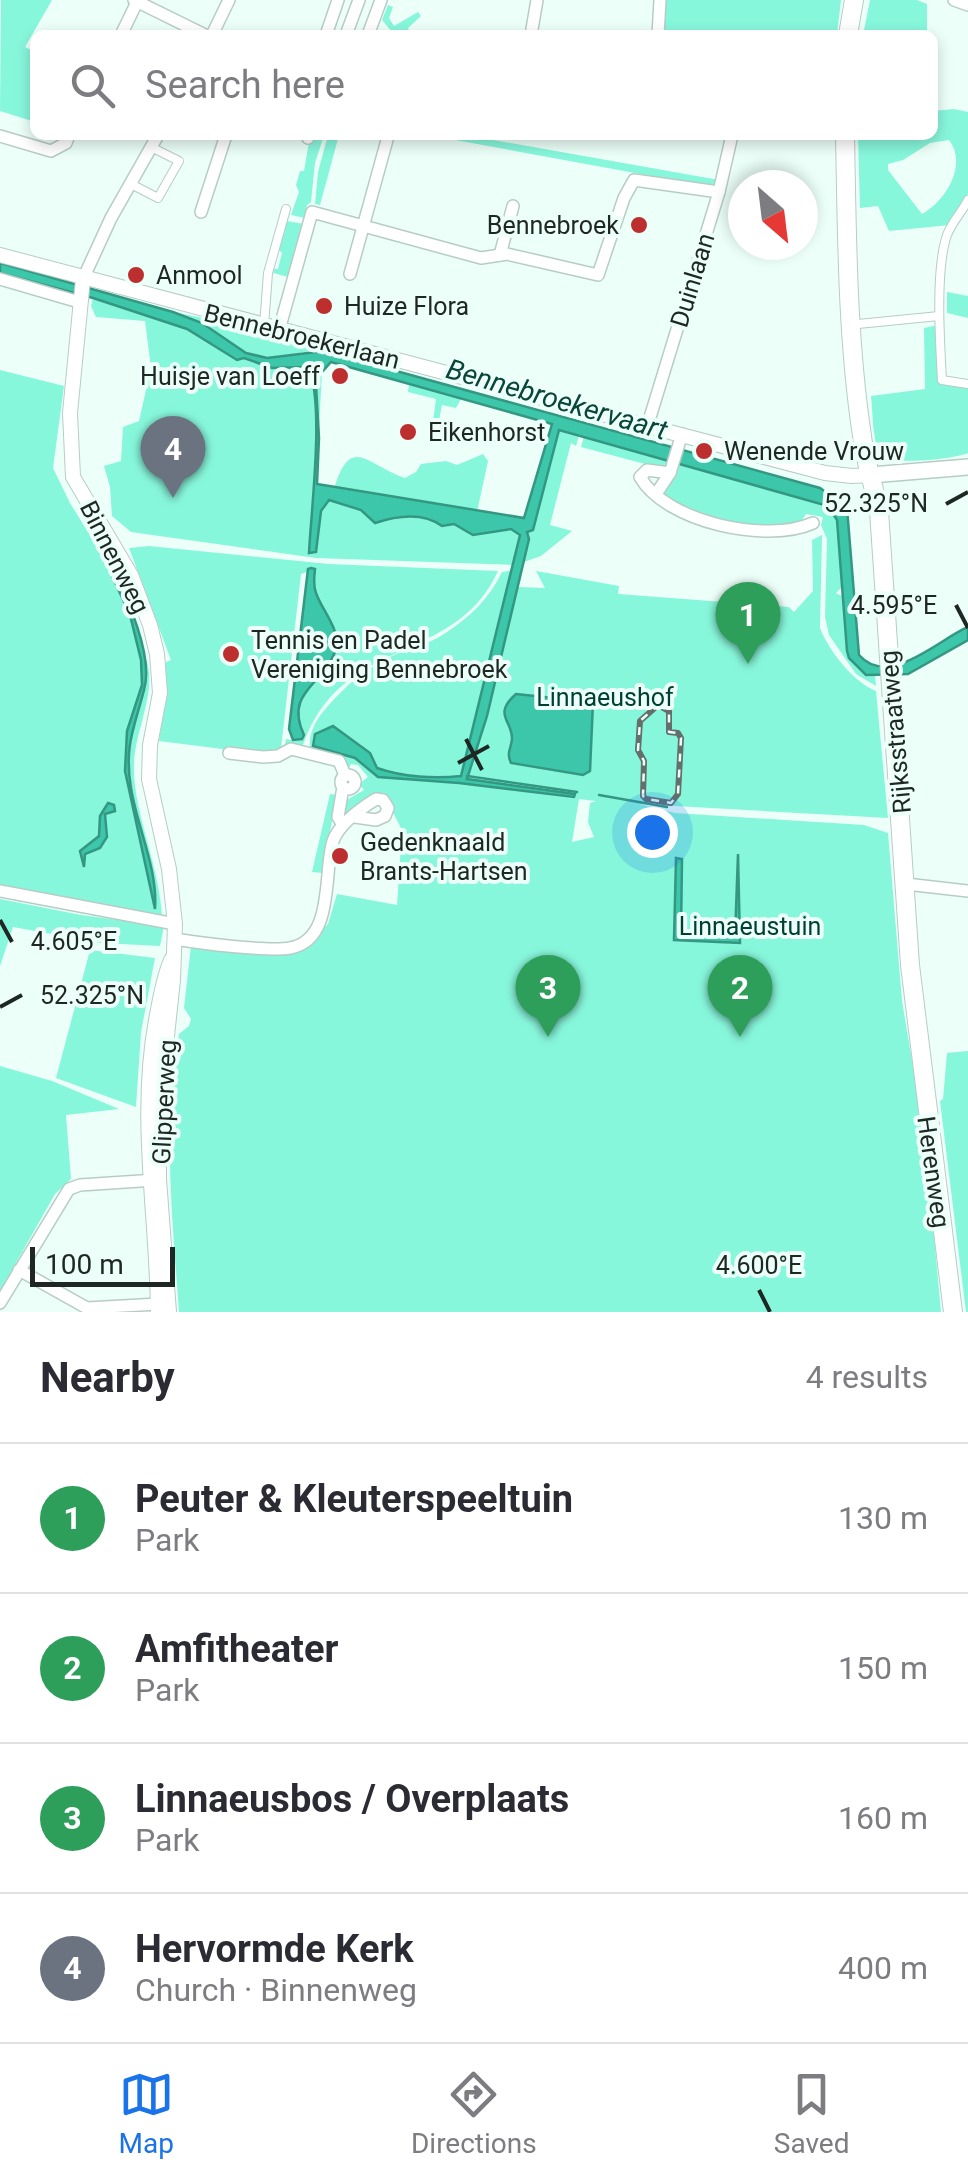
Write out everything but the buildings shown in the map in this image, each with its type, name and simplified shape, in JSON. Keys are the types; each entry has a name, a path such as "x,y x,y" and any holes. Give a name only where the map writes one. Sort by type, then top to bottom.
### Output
{"main road":[{"path":"849,30 854,0"},
{"name":"Rijksstraatweg","path":"845,140 851,333 862,440 879,511 916,1032"},
{"path":"870,474 968,467"},
{"name":"Herenweg","path":"916,1032 953,1312"}],"street":[{"path":"123,30 137,0 198,30"},
{"path":"211,30 229,0"},
{"path":"328,30 338,0"},
{"path":"349,30 359,0"},
{"path":"371,30 380,0"},
{"path":"532,30 537,0"},
{"path":"658,30 660,0"},
{"path":"954,0 968,5"},
{"path":"0,136 51,151 59,149 66,140"},
{"path":"201,212 224,140"},
{"path":"350,274 387,140"},
{"name":"Duinlaan","path":"648,424 720,192 731,140"},
{"path":"0,279 81,291 105,230 155,141 178,162 158,198 131,184"},
{"path":"280,330 312,212 481,258 500,255 598,276 624,198 634,180 720,192"},
{"path":"968,200 949,229 945,244 940,316 942,380 968,384"},
{"path":"500,255 513,206"},
{"path":"264,326 268,273 286,209"},
{"name":"Bennebroekerlaan","path":"0,255 81,291 264,326 648,424 680,440 825,472 870,474"},
{"name":"Binnenweg","path":"81,291 70,413 73,477 130,575 154,640 160,693 150,745 149,779 170,868 174,939"},
{"path":"858,324 940,316"},
{"path":"656,494 671,469 680,440"},
{"path":"671,469 647,470 640,477 648,491 680,511 755,531 798,530 813,523"},
{"path":"228,754 263,757 291,750 340,761 344,781 338,817 343,825"},
{"path":"0,892 174,939 286,949 306,940 320,919 334,840 343,825 355,817"},
{"path":"906,884 968,891"},
{"name":"Glipperweg","path":"163,1308 155,1180 158,1110 174,980 174,939"},
{"path":"0,1302 69,1190 80,1185 155,1180"},
{"path":"19,1270 87,1310 163,1308"}],"green space":[{"path":"1,0 52,0 35,30 30,30 25,47 30,50 30,120 0,111"},
{"path":"663,0 841,0 838,30 661,30"},
{"path":"870,0 917,0 927,4 927,30 864,30"},
{"path":"388,5 393,7 389,18 394,26 418,12 421,16 409,30 390,30 382,20"},
{"path":"938,111 968,112 968,194 950,225 889,231 878,206 860,208 858,140 938,140","holes":["949,140 956,160 946,191 922,214 888,170 888,164 903,160 930,143"]},
{"path":"322,140 305,218 291,215 309,142"},
{"path":"327,140 338,140 320,205 315,204"},
{"path":"455,140 493,140 719,180 717,188"},
{"path":"287,221 304,224 289,277 273,273 278,269"},
{"path":"947,292 968,296 968,318 947,313"},
{"path":"93,298 187,329 272,368 314,365 322,372 316,484 321,511 329,500 361,510 376,523 418,517 442,526 454,524 473,535 532,530 558,430 579,435 576,446 571,443 550,525 572,531 541,556 515,565 316,558 131,532 112,516 104,466 121,461 123,427 139,421 151,368 145,321 96,317 91,306"},
{"path":"173,312 330,348 267,358 246,353 202,323"},
{"path":"938,325 940,381 968,387 968,453 922,461 886,457 880,453 876,440 871,396 925,389 924,328"},
{"path":"0,370 64,386 53,468 104,558 136,631 143,676 136,711 145,689 142,650 147,663 149,691 135,750 135,781 162,917 0,893"},
{"path":"409,384 461,399 456,408 442,405 439,421 433,422 436,399 408,392"},
{"path":"584,436 669,460 660,468 581,447"},
{"path":"483,454 488,461 477,512 334,489 340,472 354,457 405,478 421,464 446,461 457,465"},
{"path":"679,462 828,506 837,520 843,586 836,593 844,597 846,644 854,665 875,676 876,686 856,674 829,635 825,617 827,539 821,525 823,517 806,514 798,526 762,526 727,522 693,511 662,493"},
{"path":"822,535 820,628 843,665 876,691 888,818 640,804 675,813 864,825 888,833 902,1001 925,1138 941,1312 179,1312 170,1123 175,1059 180,1060 181,1054 176,1053 179,1034 191,1019 184,1008 191,946 302,948 328,924 337,894 397,905 402,830 386,799 339,823 345,801 364,790 359,784 368,777 358,765 351,764 349,768 310,748 312,731 323,711 375,665 438,637 462,621 485,599 502,572 514,570 512,578 519,587 545,588 536,571 619,586 618,594 789,607 794,612 813,591 812,540","holes":["333,727 370,753 377,768 412,775 379,777 355,758 341,754 320,731","579,799 596,801 590,803 588,822 594,837 572,842"]},
{"path":"149,546 329,564 498,571 479,601 455,623 344,684 321,710 303,745 284,750 286,739 297,741 301,699 336,651 337,637 314,589 315,569 301,574 281,748 270,755 159,741 166,696 166,662 171,660 129,548"},
{"path":"330,794 337,795 322,873 312,872"},
{"path":"0,899 164,926 160,946 101,943 13,927 0,966"},
{"path":"90,950 155,958 141,1032 136,1107 56,1078"},
{"path":"968,1051 966,1312 940,1101 947,1053"},
{"path":"0,1066 52,1081 119,1109 66,1115 71,1179 55,1194 0,1291"}],"shaded area":[{"path":"0,263 173,312 202,323 246,353 267,358 324,351 820,488 847,508 859,655 871,664 885,667 914,658 968,627 968,640 908,674 866,675 847,651 837,520 828,506 559,430 533,530 527,532 529,539 487,716 467,779 575,794 574,797 378,777 355,758 313,746 315,734 333,726 370,753 377,768 387,771 461,776 520,535 511,529 473,535 454,524 442,526 418,517 375,523 361,510 329,500 321,511 316,552 309,553 316,405 308,367 272,368 244,358 237,360 187,329 0,273","holes":["331,362 552,424 524,518 317,484 315,367 322,372"]},
{"path":"111,566 131,610 145,661 144,690 129,749 129,773 150,863 155,909 125,771 127,731 142,685 141,660 130,615 108,567"},
{"path":"311,568 315,569 315,590 337,644 329,663 302,699 299,720 304,735 293,740 289,729"},
{"path":"516,694 593,702 590,771 583,775 511,763 512,739 504,713"},
{"path":"108,803 114,805 115,811 105,814 107,837 100,848 85,854 84,867 80,851 99,836 100,816"},
{"path":"738,854 740,943 674,940 676,858 682,859 681,935 735,937"}],"waterway":[{"path":"467,776 577,792"},
{"path":"599,795 667,807"}],"railway":[{"path":"658,705 669,711 669,732 678,733 681,738 678,794 671,803 643,796 644,761 638,750 640,721 658,705"}],"place":[{"name":"Bennebroek","path":"639,225"},
{"name":"Anmool","path":"136,275"},
{"name":"Huize Flora","path":"324,306"},
{"name":"Huisje van Loeff","path":"340,376"},
{"name":"Eikenhorst","path":"408,432"},
{"name":"Wenende Vrouw","path":"704,451"},
{"name":"Hervormde Kerk","path":"173,498"},
{"name":"Tennis en Padel Vereniging Bennebroek","path":"231,654"},
{"name":"Peuter & Kleuterspeeltuin","path":"748,664"},
{"name":"Gedenknaald Brants-Hartsen","path":"340,856"},
{"name":"Linnaeusbos / Overplaats","path":"548,1037"},
{"name":"Amfitheater","path":"740,1037"}],"water label":[{"name":"Bennebroekervaart","path":"557,399"}],"park label":[{"name":"Linnaeushof","path":"605,697"},
{"name":"Linnaeustuin","path":"750,926"}]}
